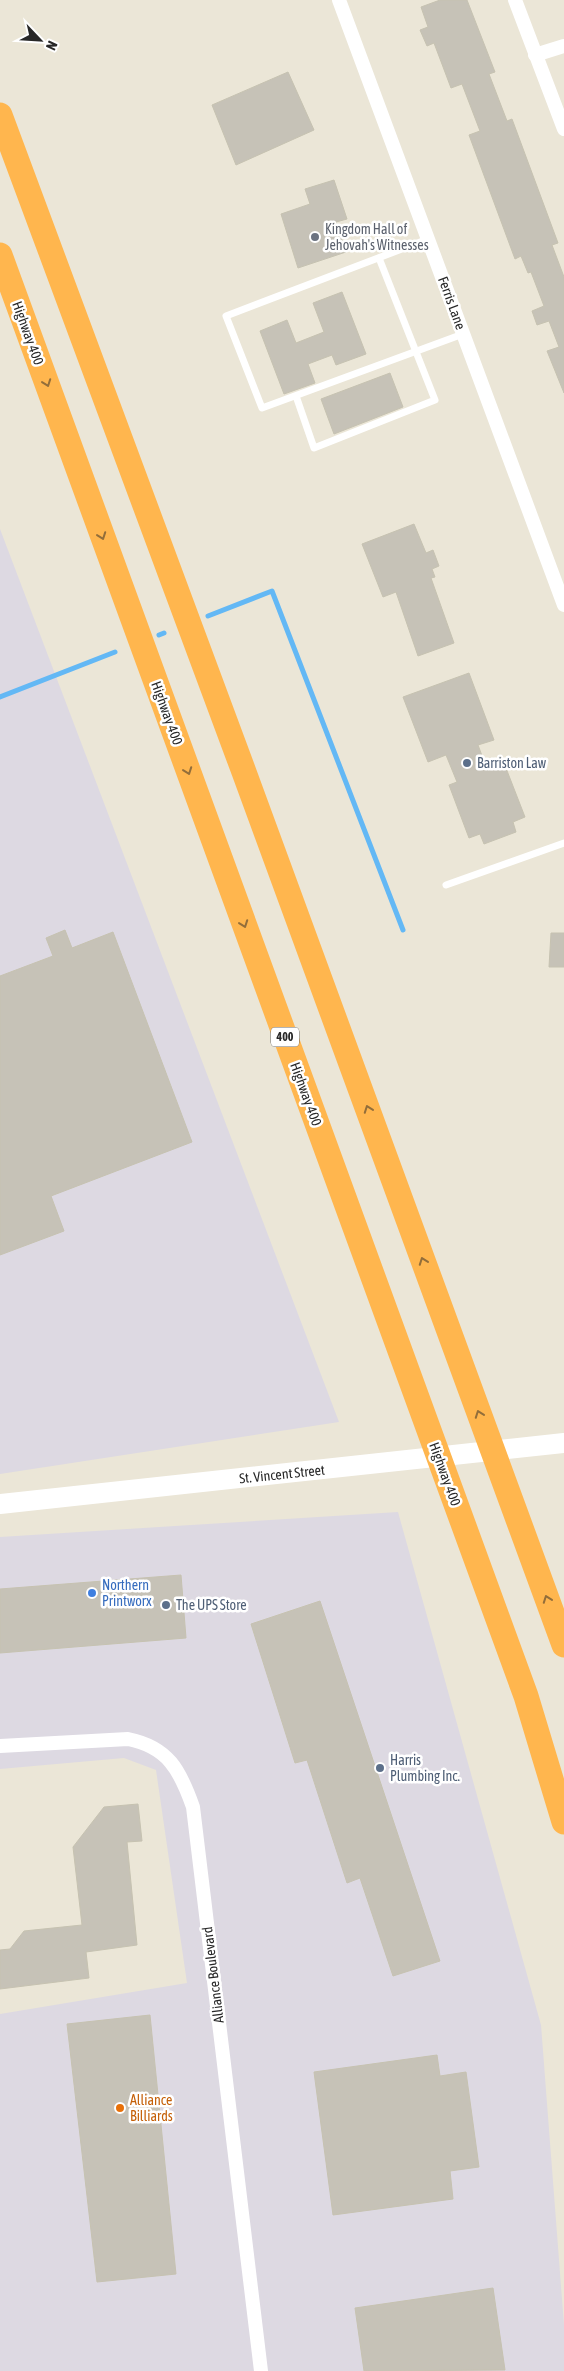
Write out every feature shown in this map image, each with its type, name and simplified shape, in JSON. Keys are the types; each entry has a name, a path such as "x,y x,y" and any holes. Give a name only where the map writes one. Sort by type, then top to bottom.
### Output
{"highway":[{"path":"0,115 251,790 564,1645"},
{"name":"Highway 400","path":"0,255 523,1687 564,1822"}],"main road":[{"name":"St. Vincent Street","path":"0,1504 564,1443"}],"street":[{"name":"Ferris Lane","path":"339,0 564,605"},
{"path":"515,0 564,129"},
{"path":"535,55 564,46"},
{"name":"Alliance Boulevard","path":"0,1746 128,1739 146,1742 163,1753 175,1767 186,1785 193,1806 261,2371"}],"lane":[{"path":"428,239 226,316 262,408 463,334"},
{"path":"296,396 314,448 435,400 379,258"},
{"path":"446,885 564,842"}],"shaded area":[{"path":"0,529 339,1422 0,1474"},
{"path":"398,1512 541,2025 564,2325 564,2371 0,2371 0,2014 187,1983 156,1770 124,1758 0,1769 0,1537"}],"building":[{"path":"440,0 467,0 495,72 489,74 507,121 512,119 558,243 552,245 564,277 564,393 547,351 559,347 549,321 537,325 532,311 544,306 531,272 528,273 521,256 515,259 469,135 480,131 462,84 451,88 434,43 427,46 420,30 428,27 421,7"},
{"path":"288,72 314,130 236,165 212,105"},
{"name":"Kingdom Hall of Jehovah's Witnesses","path":"334,180 347,219 336,222 346,252 298,268 281,214 310,204 305,189"},
{"path":"342,292 366,354 336,365 332,355 308,364 315,383 284,394 260,331 287,320 296,343 324,332 313,303"},
{"path":"390,373 403,407 334,434 321,399"},
{"path":"414,524 426,553 433,550 439,566 432,569 435,577 431,578 454,643 418,656 396,592 383,597 362,544"},
{"path":"469,673 494,740 478,745 487,769 504,763 525,817 513,822 516,832 484,844 480,834 469,838 449,785 457,782 446,755 428,762 403,697"},
{"path":"65,930 72,948 113,932 192,1142 51,1196 64,1231 0,1255 0,976 53,956 46,938"},
{"path":"551,933 564,933 564,967 549,967"},
{"path":"181,1575 186,1638 0,1653 0,1589"},
{"path":"320,1601 440,1961 393,1976 360,1878 347,1883 307,1760 295,1763 251,1624"},
{"path":"138,1804 142,1841 127,1842 137,1945 86,1952 89,1978 0,1989 0,1950 10,1949 24,1931 82,1925 73,1847 104,1807"},
{"path":"150,2015 176,2274 97,2282 67,2024"},
{"path":"437,2055 440,2076 466,2072 479,2167 450,2171 453,2199 333,2215 314,2072"},
{"path":"493,2288 505,2370 364,2371 355,2308"}],"waterway":[{"path":"208,616 272,591 403,930"},
{"path":"159,635 164,633"},
{"path":"0,697 115,652"}],"place":[{"name":"Kingdom Hall of Jehovah's Witnesses","path":"315,237"},
{"name":"Barriston Law","path":"467,763"},
{"name":"Northern Printworx","path":"92,1593"},
{"name":"The UPS Store","path":"166,1605"},
{"name":"Harris Plumbing Inc.","path":"380,1768"},
{"name":"Alliance Billiards","path":"120,2108"}]}
